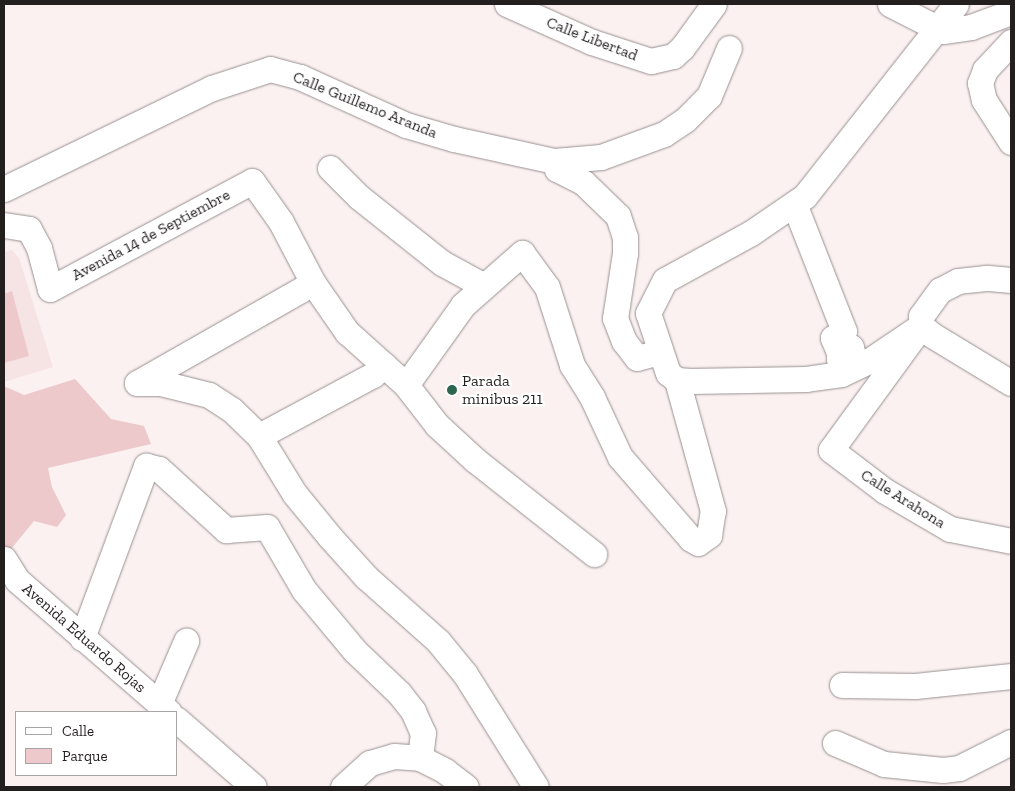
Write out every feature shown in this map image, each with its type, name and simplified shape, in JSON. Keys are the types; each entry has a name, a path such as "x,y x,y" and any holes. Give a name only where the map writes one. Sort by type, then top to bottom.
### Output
{"street":[{"name":"Calle Libertad","path":"507,4 592,42 651,61 673,56 682,48 714,4"},
{"path":"890,4 944,31 957,30 1011,12"},
{"path":"406,385 463,305 522,253 547,287 572,365 592,397 620,457 691,539 698,543 705,540 713,512 677,380 668,373 648,313 665,280 795,206 855,137 937,26 956,4"},
{"path":"1011,42 985,70 980,93 1000,130 1011,142"},
{"name":"Calle Guillemo Aranda","path":"4,189 212,88 270,69 324,86 406,125 462,142 554,162 601,157 664,134 685,120 709,96 730,48"},
{"path":"554,162 557,169 584,183 618,216 625,236 625,253 615,318 624,341 637,358 660,352"},
{"path":"330,168 359,197 442,263 484,286"},
{"name":"Avenida 14 de Septiembre","path":"4,225 29,229 39,248 50,289 252,181 286,229 313,283"},
{"path":"795,206 844,331 832,338 838,350 850,346 852,352 839,358 841,374"},
{"path":"921,326 921,316 940,290 970,278 1011,280"},
{"path":"536,787 465,674 438,641 366,577 330,537 294,493 259,436 232,410 209,395 161,383 138,383 313,283 347,332 406,385 438,424 475,460 594,554"},
{"path":"677,380 806,379 841,374 870,361 921,326"},
{"path":"921,326 1011,383"},
{"name":"Calle Arahona","path":"921,326 891,372 831,450 885,491 950,529 1011,541"},
{"path":"259,436 373,375 384,365"},
{"path":"82,638 146,466 159,469 226,530 267,527 304,590 355,651 399,693 413,711 423,733 420,758"},
{"name":"Avenida Eduardo Rojas","path":"4,559 17,580 167,711"},
{"path":"168,711 186,641"},
{"path":"842,685 915,686 1011,676"},
{"name":"Avenida Eduardo Rojas","path":"178,721 254,787"},
{"path":"835,744 884,764 943,770 959,768 1011,742"},
{"path":"343,787 370,763 394,756 420,758 445,771 466,787"}],"shaded area":[{"path":"12,250 19,258 53,367 4,382 4,252"}],"green space":[{"path":"12,291 29,356 4,363 4,294"},
{"path":"75,379 111,419 144,426 151,444 48,468 52,487 66,515 57,527 34,521 7,554 4,546 4,386 24,395"}],"place":[{"name":"Parada minibus 211","path":"452,390"}]}
